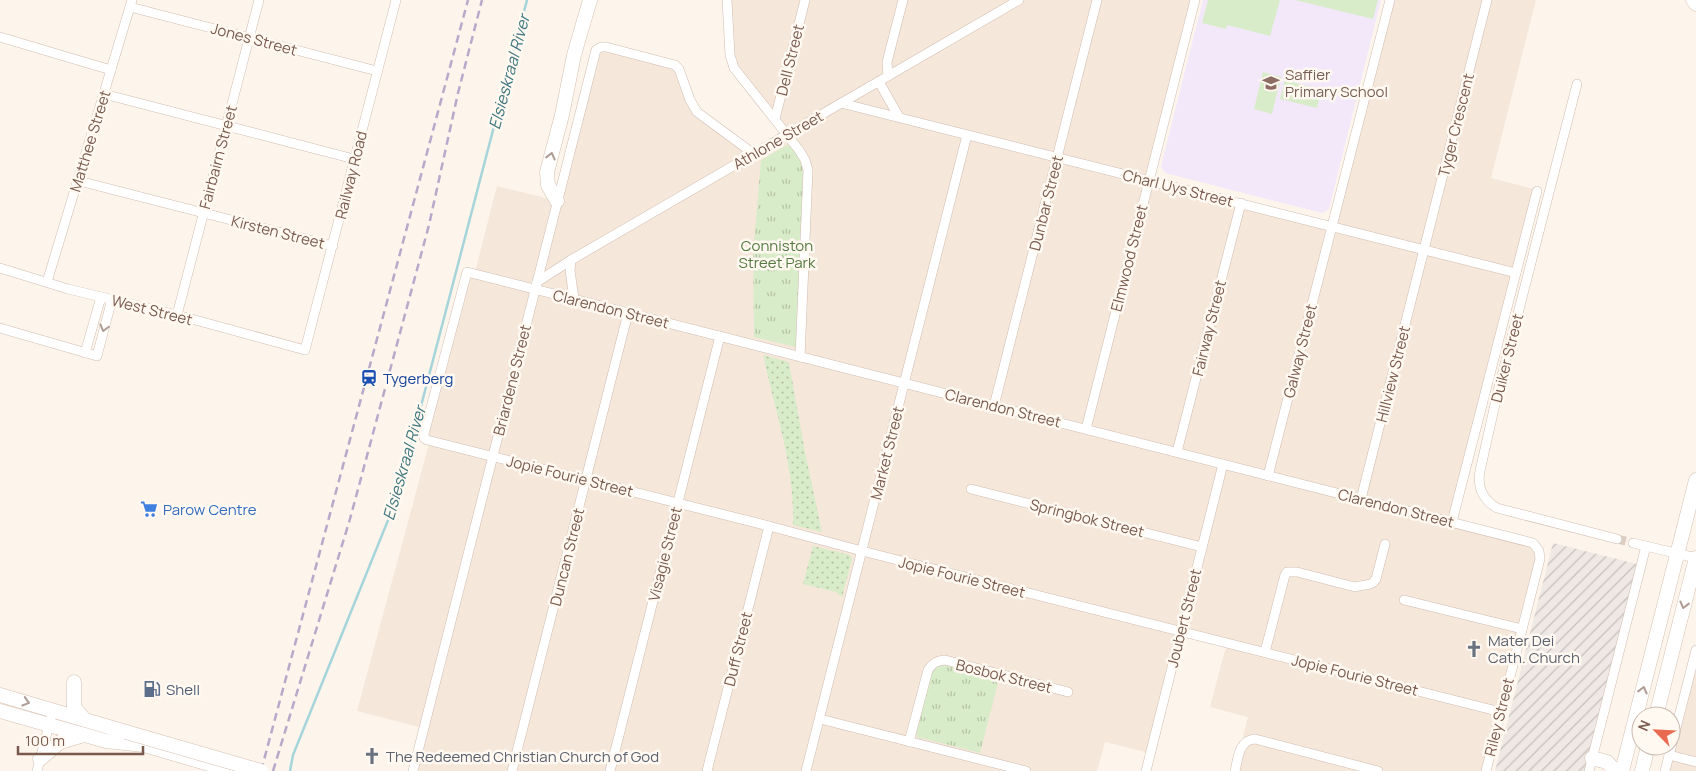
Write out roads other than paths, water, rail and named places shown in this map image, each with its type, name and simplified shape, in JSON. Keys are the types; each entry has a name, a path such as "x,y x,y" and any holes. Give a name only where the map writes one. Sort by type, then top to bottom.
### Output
{"main road":[{"path":"557,201 548,185 547,172 562,115 576,48 590,0"},
{"path":"1622,771 1696,480"},
{"path":"1659,706 1696,558"},
{"path":"74,682 74,708 84,720"},
{"path":"0,694 261,771"},
{"path":"0,711 106,741 144,745 233,771"},
{"path":"38,765 60,742 84,735"},
{"path":"1642,771 1646,756"},
{"path":"1591,764 1607,762 1615,771"}],"street":[{"name":"Fairbairn Street","path":"177,315 258,0"},
{"name":"Railway Road","path":"305,350 396,0"},
{"path":"727,0 732,64 787,134 802,155 808,170 800,357"},
{"name":"Dell Street","path":"775,119 805,0"},
{"path":"888,76 887,62 903,0"},
{"name":"Athlone Street","path":"536,286 571,260 878,82 1005,4 1020,0"},
{"name":"Dunbar Street","path":"994,406 1097,0"},
{"name":"Elmwood Street","path":"1086,429 1195,0"},
{"path":"1332,226 1390,0"},
{"name":"Tyger Crescent","path":"1424,249 1487,0"},
{"name":"Jones Street","path":"131,4 248,38 377,72"},
{"name":"Matthee Street","path":"47,282 131,4"},
{"path":"0,36 111,70"},
{"name":"Briardene Street","path":"413,771 557,201 595,53 598,48 606,47 675,65 679,68 690,100 697,112 754,154"},
{"path":"878,82 899,118"},
{"name":"Duiker Street","path":"1577,84 1498,390 1479,482 1481,491 1486,499 1497,508 1617,539"},
{"path":"104,94 354,159"},
{"name":"Charl Uys Street","path":"841,103 1516,273"},
{"name":"Market Street","path":"806,771 968,135"},
{"name":"Kirsten Street","path":"79,181 333,246"},
{"path":"1452,522 1536,191"},
{"name":"Fairway Street","path":"1177,452 1241,204"},
{"name":"Galway Street","path":"1268,476 1332,226"},
{"name":"Hillview Street","path":"1361,499 1424,249"},
{"path":"571,260 570,270 574,299"},
{"name":"West Street","path":"0,268 101,298 177,315 305,350"},
{"name":"Clarendon Street","path":"424,438 467,272 536,286 574,299 628,313 1530,542 1538,548"},
{"path":"85,353 101,298"},
{"path":"0,328 97,356 112,299"},
{"name":"Duncan Street","path":"512,771 628,313"},
{"name":"Visagie Street","path":"610,771 720,336"},
{"name":"Jopie Fourie Street","path":"424,438 492,457 1501,712"},
{"name":"Joubert Street","path":"1146,771 1223,464"},
{"name":"Springbok Street","path":"972,489 1202,547"},
{"name":"Duff Street","path":"707,771 769,526"},
{"path":"1633,543 1696,558"},
{"path":"1264,652 1287,572 1297,572 1355,586 1373,584 1385,544"},
{"path":"1591,764 1646,546"},
{"name":"Riley Street","path":"1486,771 1540,559 1538,548"},
{"path":"1404,600 1522,629"},
{"path":"1681,708 1696,650"},
{"name":"Bosbok Street","path":"909,742 928,670 932,664 938,661 945,660 1068,692"},
{"path":"38,765 53,710"},
{"path":"820,719 1026,771"},
{"path":"1235,771 1242,746 1247,741 1255,739 1378,771"},
{"path":"1665,771 1669,756"},
{"path":"1673,756 1696,762"}],"waterway":[{"name":"Elsieskraal River","path":"290,771 293,755 397,498 527,0"}],"tunnel":[{"path":"1617,539 1633,543"}],"railway":[{"path":"261,771 468,0"},
{"path":"273,771 350,519 429,225 458,93 482,0"}],"place":[{"name":"Saffier Primary School","path":"1271,83"},
{"name":"Tygerberg","path":"369,378"},
{"name":"Parow Centre","path":"149,509"},
{"name":"Mater Dei Cath. Church","path":"1474,649"},
{"name":"Shell","path":"152,689"},
{"name":"The Redeemed Christian Church of God","path":"372,756"}],"park label":[{"name":"Conniston Street Park","path":"777,254"}]}
